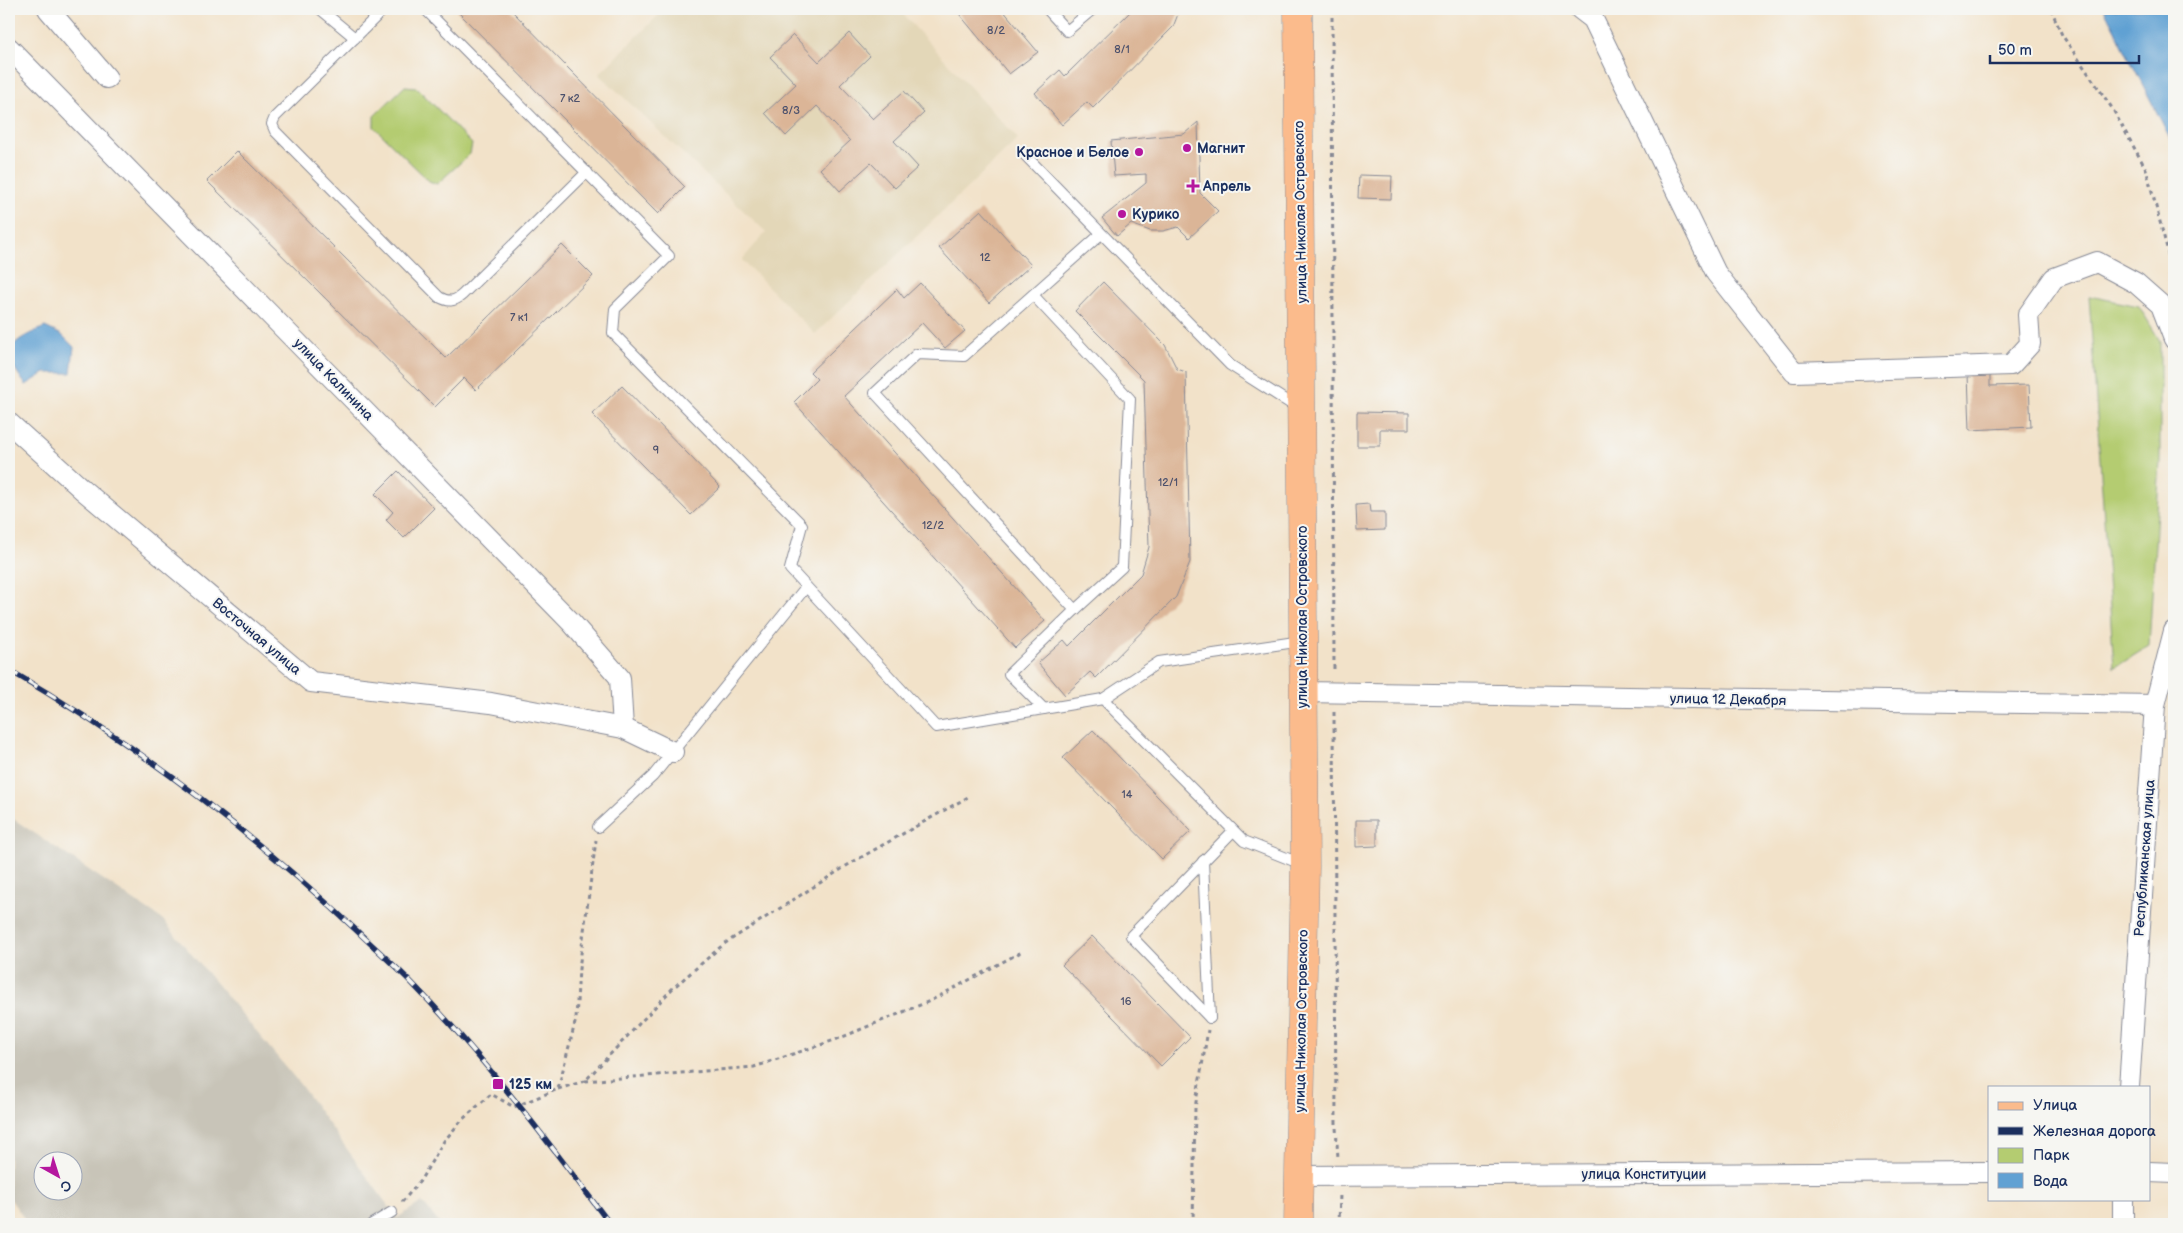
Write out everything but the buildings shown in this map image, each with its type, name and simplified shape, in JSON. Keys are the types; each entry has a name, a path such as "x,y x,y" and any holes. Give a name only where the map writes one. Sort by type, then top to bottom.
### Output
{"main road":[{"name":"улица Николая Островского","path":"1298,9 1304,866 1298,1224"}],"street":[{"path":"48,9 107,78"},
{"path":"1580,9 1593,19 1716,273 1794,372 2011,365 2030,344 2028,314 2054,278 2097,262 2136,283 2161,305 2174,339"},
{"name":"улица Калинина","path":"9,48 571,622 620,678 624,728"},
{"name":"Восточная улица","path":"9,423 83,490 311,682 491,703 624,728 673,752"},
{"name":"Республиканская улица","path":"2128,1086 2155,705 2168,682 2174,631"},
{"name":"улица 12 Декабря","path":"1302,692 2155,705"},
{"name":"улица Конституции","path":"1298,1176 1988,1172"},
{"path":"2150,1172 2174,1174"},
{"path":"2123,1200 2123,1224"}],"lane":[{"path":"320,9 355,38"},
{"path":"384,9 275,117 272,121 272,127 439,297 449,301 456,300 462,296 587,172"},
{"path":"425,9 669,256 615,309 613,333 802,525 790,569 936,727 1103,699 1159,662 1303,641"},
{"path":"1047,9 1067,31 1093,9"},
{"path":"1022,152 1230,365 1302,411"},
{"path":"1075,610 875,394 917,354 964,356 1101,234"},
{"path":"1033,295 1130,399 1122,567 1009,674 1044,709"},
{"path":"598,827 653,776 806,587"},
{"path":"1103,699 1244,841 1304,866"},
{"path":"1210,1018 1131,936 1233,831"},
{"path":"1203,861 1210,1018"},
{"path":"372,1224 392,1212"}],"path":[{"path":"1332,9 1336,1117 1340,1175 1339,1224"},
{"path":"2051,9 2062,35 2112,108 2146,169 2168,252 2170,290 2161,305"},
{"path":"585,1081 672,989 724,944 851,862 968,798"},
{"path":"558,1089 576,1019 585,913 598,827"},
{"path":"392,1212 420,1180 444,1141 462,1120 491,1094 514,1107 558,1089 585,1081 754,1067 835,1040 930,1001 1023,951"},
{"path":"1193,1224 1195,1108 1210,1018"}],"shaded area":[{"path":"665,9 898,9 1018,139 815,334 742,260 766,232 599,74"},
{"path":"9,816 163,920 299,1083 397,1218 422,1202 440,1224 28,1224 9,1197"}],"green space":[{"path":"405,86 416,87 472,144 470,154 437,184 429,181 374,127 374,116"},
{"path":"2089,296 2139,306 2160,341 2160,461 2149,646 2114,668"}],"water":[{"path":"2104,9 2174,9 2174,146"},
{"path":"45,327 62,335 74,347 71,373 45,373 26,385 13,363 12,349 15,343 22,338"}],"railway":[{"path":"9,670 56,698 146,758 233,823 316,893 410,981 464,1039 539,1130 610,1224"}],"place":[{"name":"Магнит","path":"1187,148"},
{"name":"Красное и Белое","path":"1139,152"},
{"name":"Апрель","path":"1193,186"},
{"name":"Курико","path":"1122,214"},
{"name":"125 км","path":"498,1084"}]}
